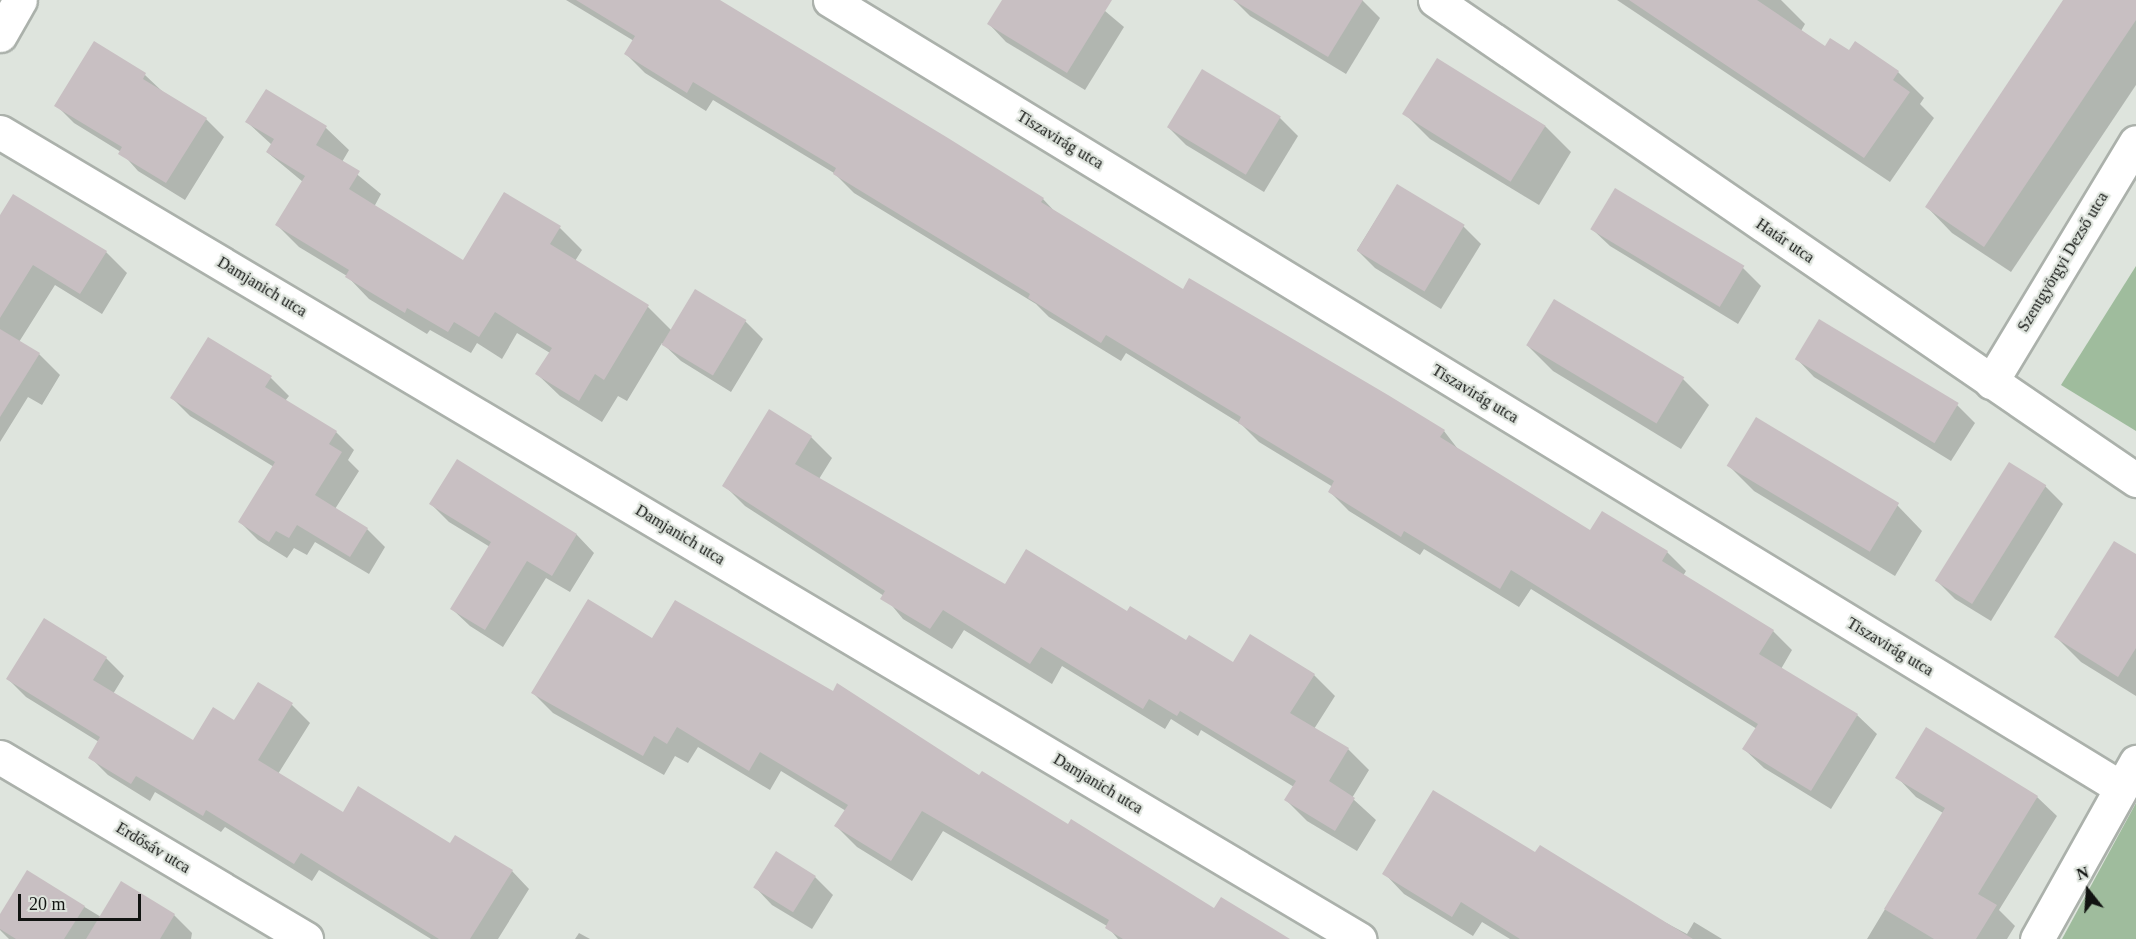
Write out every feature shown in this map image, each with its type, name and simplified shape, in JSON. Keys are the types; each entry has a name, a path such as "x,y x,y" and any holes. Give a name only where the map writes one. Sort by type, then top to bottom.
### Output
{"street":[{"path":"0,35 20,0"},
{"name":"Tiszavirág utca","path":"830,0 2128,775"},
{"name":"Határ utca","path":"1435,0 2136,480"},
{"name":"Damjanich utca","path":"0,132 1359,939"},
{"name":"Szentgyörgyi Dezső utca","path":"1990,382 2136,142"},
{"name":"Erdősáv utca","path":"0,757 306,939"},
{"path":"2037,939 2128,775"}],"green space":[{"path":"2136,266 2136,431 2061,385"},
{"path":"2136,803 2136,939 2062,939"}],"building":[{"path":"576,0 720,0 948,138 1044,198 1041,202 1183,289 1189,278 1388,395 1445,430 1440,437 1590,530 1602,511 1668,551 1662,561 1774,630 1759,654 1858,714 1811,791 1742,749 1758,724 1511,570 1500,589 1404,531 1401,537 1328,492 1334,481 1238,423 1241,417 1106,335 1101,343 1028,298 1030,294 833,174 836,168 693,82 687,93 624,54 635,36"},
{"path":"1002,0 1112,0 1067,73 987,24"},
{"path":"1233,0 1363,0 1328,57"},
{"path":"1629,0 1757,0 1825,46 1830,38 1849,50 1855,41 1899,71 1893,80 1910,92 1864,158"},
{"path":"2063,0 2136,0 2136,20 1984,247 1925,207"},
{"path":"94,41 146,73 143,79 207,118 166,183 118,154 122,147 54,106"},
{"path":"1437,58 1546,126 1511,182 1402,114"},
{"path":"1202,69 1281,116 1246,175 1167,127"},
{"path":"266,89 327,126 316,145 360,171 349,189 463,260 504,192 561,226 550,244 649,305 604,380 595,374 579,401 535,374 552,348 495,312 479,337 454,322 448,332 407,308 405,313 345,277 349,270 275,225 305,176 266,152 274,139 245,122"},
{"path":"1397,184 1465,225 1425,292 1357,251"},
{"path":"1615,188 1744,266 1720,307 1590,229"},
{"path":"13,194 107,251 80,294 33,265 0,318 0,215"},
{"path":"695,289 746,320 713,376 662,345"},
{"path":"1554,299 1684,377 1656,424 1526,345"},
{"path":"1819,319 1959,403 1935,443 1795,359"},
{"path":"0,329 40,353 0,417"},
{"path":"208,337 272,376 265,387 337,431 329,444 342,452 315,495 368,528 350,557 297,525 289,538 276,531 269,542 238,522 275,462 170,398"},
{"path":"769,409 812,436 795,464 1005,584 1026,549 1127,611 1130,606 1186,640 1189,635 1233,662 1250,634 1315,674 1290,713 1349,748 1329,781 1355,798 1335,831 1284,800 1296,781 1180,711 1177,716 1149,699 1143,709 1041,647 1030,664 943,610 930,629 880,599 885,591 722,486"},
{"path":"1756,417 1899,503 1870,552 1727,466"},
{"path":"457,459 577,534 552,576 527,561 485,630 450,609 491,542 429,504"},
{"path":"2009,462 2046,485 1972,604 1935,581"},
{"path":"2114,541 2136,554 2136,648 2118,677 2054,637"},
{"path":"588,599 652,638 675,600 833,691 837,683 979,775 982,771 1068,824 1071,819 1214,908 1221,897 1290,939 1123,939 1105,928 1109,920 922,811 891,861 834,826 848,805 760,752 749,771 677,727 667,744 654,736 643,756 531,693"},
{"path":"44,618 107,657 93,680 193,740 213,707 234,720 258,682 293,703 258,760 343,812 358,786 450,843 455,835 513,870 470,939 439,939 301,853 294,864 206,810 203,816 136,776 131,784 88,758 100,737 6,679"},
{"path":"1926,727 2038,796 1978,894 1997,905 1976,939 1934,939 1884,909 1945,808 1895,778"},
{"path":"1433,790 1535,852 1540,845 1693,939 1520,939 1461,902 1452,917 1382,874"},
{"path":"776,851 816,876 793,912 753,887"},
{"path":"27,870 85,906 64,939 16,939 0,929 0,914"},
{"path":"121,881 175,914 160,939 86,939"}]}
